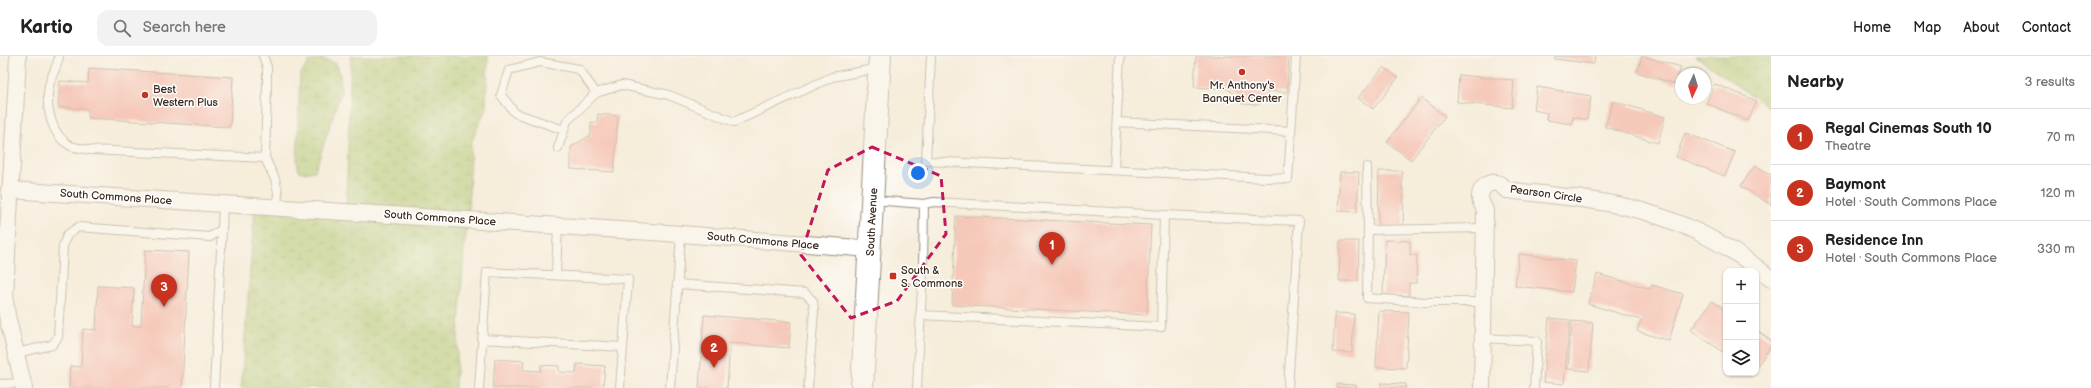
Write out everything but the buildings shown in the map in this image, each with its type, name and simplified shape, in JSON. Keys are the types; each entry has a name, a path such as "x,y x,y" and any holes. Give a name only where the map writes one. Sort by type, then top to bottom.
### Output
{"main road":[{"name":"South Avenue","path":"862,388 880,62"}],"street":[{"path":"18,56 12,164 9,190 10,216 3,269 6,315 23,385"},
{"name":"Pearson Circle","path":"1482,388 1485,211 1480,199 1481,192 1485,186 1493,182 1498,183 1507,190 1601,202 1658,216 1692,230 1722,246 1760,270 1771,279"},
{"name":"South Commons Place","path":"9,190 681,234 870,249"}],"lane":[{"path":"59,56 49,86 48,106 56,133 72,146 90,150 265,158"},
{"path":"263,56 267,68 265,158 275,179 278,192 277,208"},
{"path":"931,56 926,161 1288,180 1296,56"},
{"path":"1114,170 1120,56"},
{"path":"564,130 515,114 502,95 509,70 540,62 578,69 596,93"},
{"path":"558,148 567,121 596,93 622,85 661,93 734,122 832,77 880,62"},
{"path":"1117,122 1291,131"},
{"path":"1368,167 1367,298 1426,302 1483,302"},
{"path":"873,200 924,204 934,202 1299,221 1288,388"},
{"path":"214,388 223,204"},
{"path":"916,388 924,204"},
{"path":"920,315 1161,327 1164,215"},
{"path":"556,275 558,226"},
{"path":"16,353 52,345 58,337 64,246 67,235 78,227 210,237 222,229"},
{"path":"1368,230 1484,228"},
{"path":"670,388 681,234"},
{"path":"479,388 487,272 628,279 620,388"},
{"path":"677,284 805,293 813,301 814,311 808,388"},
{"path":"1483,338 1537,341 1534,388"},
{"path":"482,339 623,347"},
{"path":"0,384 23,385"}],"highlighted area":[{"path":"872,147 941,176 946,234 897,301 851,318 801,255 828,170"}],"green space":[{"path":"351,56 488,56 486,108 471,143 468,220 464,249 455,388 241,388 255,206 346,212"},
{"path":"1695,56 1771,56 1771,109"},
{"path":"321,59 336,63 340,73 341,92 315,171 305,173 299,171 297,162 300,75 309,62"}],"place":[{"name":"Mr. Anthony's Banquet Center","path":"1242,72"},
{"name":"Best Western Plus","path":"145,95"},
{"name":"Regal Cinemas South 10","path":"1052,265"},
{"name":"South & S. Commons","path":"893,276"},
{"name":"Residence Inn","path":"164,307"},
{"name":"Baymont","path":"714,368"}]}
